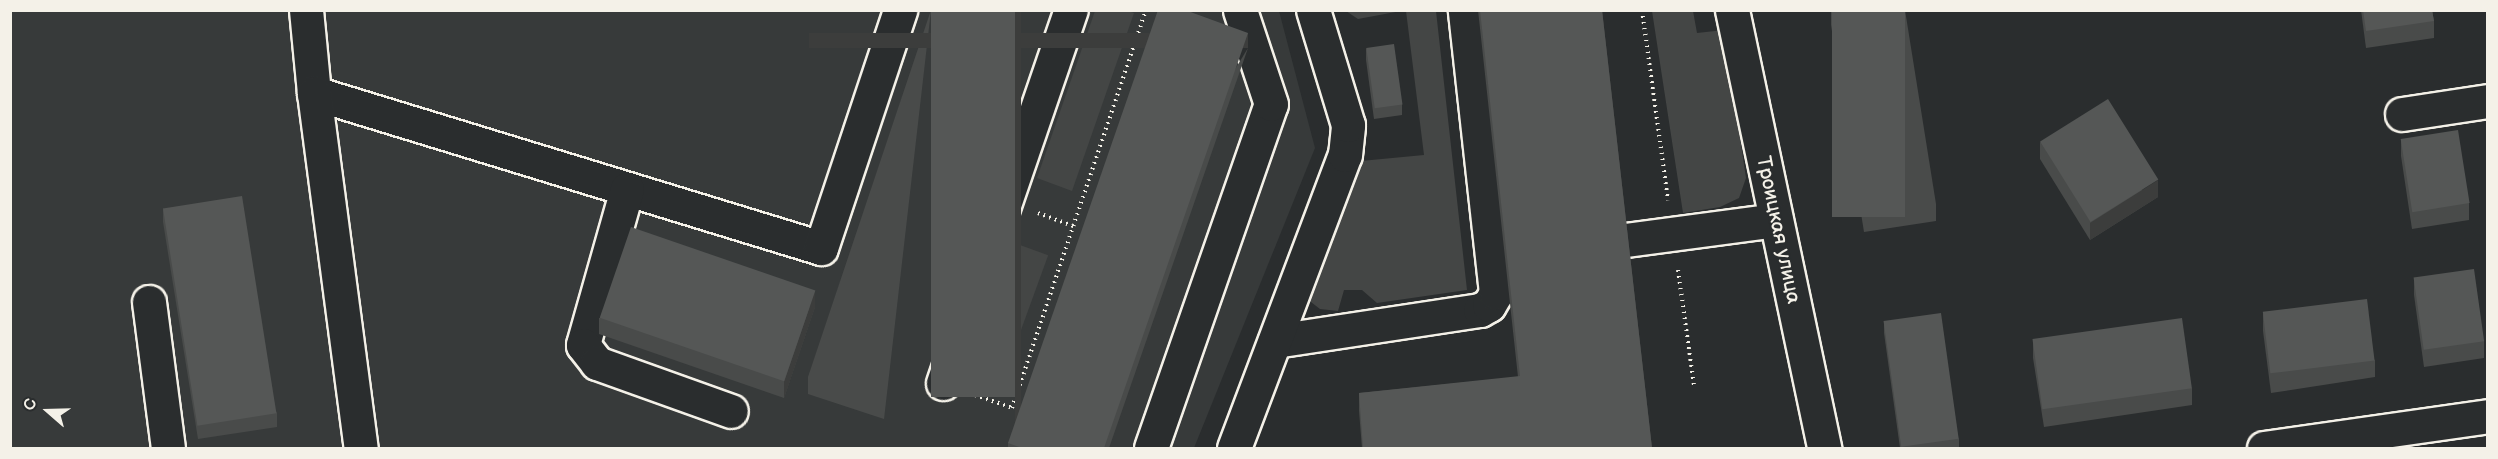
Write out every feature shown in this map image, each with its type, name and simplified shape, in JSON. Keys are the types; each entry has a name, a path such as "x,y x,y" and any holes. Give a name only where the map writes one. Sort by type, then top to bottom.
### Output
{"street":[{"path":"306,10 314,93 361,448"},
{"path":"314,93 821,248 900,10"},
{"path":"943,383 1071,10"},
{"path":"1151,448 1271,104 1240,10"},
{"path":"1234,448 1345,155 1348,125 1313,10"},
{"path":"1275,341 1480,310 1490,304 1496,293 1498,256 1465,10"},
{"name":"Троицкая улица","path":"1732,10 1824,448"},
{"path":"2402,114 2487,101"},
{"path":"627,189 583,345 597,363 731,411"},
{"path":"1626,240 1776,220"},
{"path":"149,302 168,448"},
{"path":"2264,448 2487,416"}],"path":[{"path":"943,383 1012,408 1146,10"}],"shaded area":[{"path":"10,11 1279,11 1315,148 1194,448 11,448"},
{"path":"1095,11 1134,13 1072,191 1037,178"},
{"path":"1346,11 1401,11 1358,19"},
{"path":"1406,11 1436,11 1467,290 1377,303 1362,290 1344,290 1338,311 1320,309 1307,299 1361,161 1424,155"},
{"path":"1652,11 1693,11 1697,33 1724,30 1746,178 1739,198 1720,207 1683,213"},
{"path":"1020,245 1048,255 998,394 969,384"}],"building":[{"path":"931,10 1015,10 1015,397 931,397"},
{"path":"1158,10 1185,10 1248,33 1104,448 1022,448 1008,443"},
{"path":"1480,10 1602,10 1652,448 1363,448 1359,393 1520,376"},
{"path":"1832,10 1905,10 1905,217 1832,217"},
{"path":"2363,10 2432,10 2434,21 2366,31"},
{"path":"1394,44 1402,104 1375,108 1366,48"},
{"path":"2108,99 2158,180 2090,222 2040,141"},
{"path":"2458,130 2470,203 2412,212 2401,139"},
{"path":"242,196 276,413 197,426 163,209"},
{"path":"631,227 815,290 784,381 600,318"},
{"path":"2474,269 2484,341 2424,350 2414,277"},
{"path":"2367,299 2375,361 2270,373 2263,312"},
{"path":"1941,313 1959,439 1901,447 1884,321"},
{"path":"2182,318 2192,388 2042,409 2032,339"}]}
